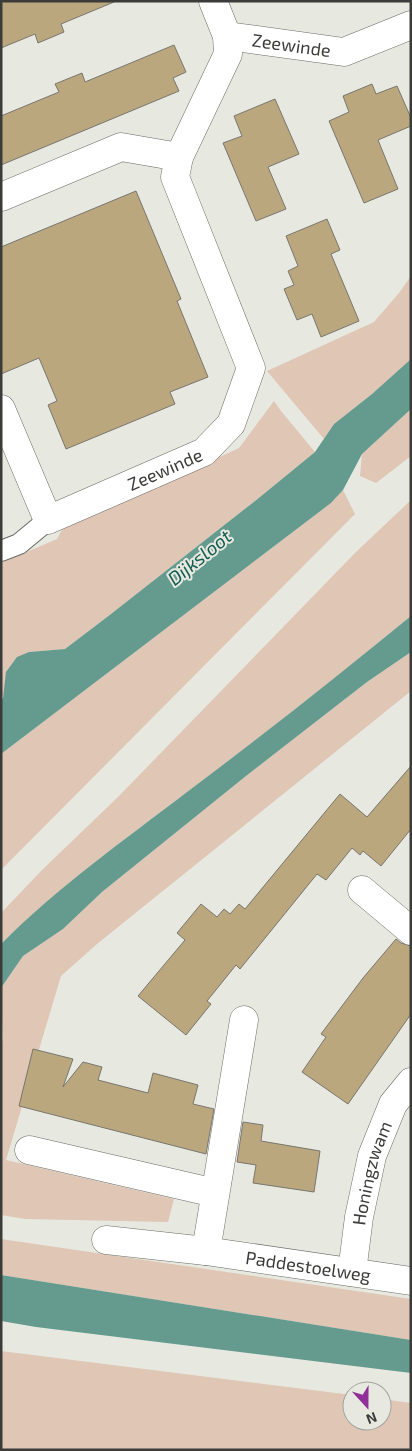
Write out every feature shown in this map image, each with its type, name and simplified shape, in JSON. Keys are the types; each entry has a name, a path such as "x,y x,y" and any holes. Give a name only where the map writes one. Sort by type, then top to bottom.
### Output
{"street":[{"name":"Zeewinde","path":"48,520 204,452 231,424 251,368 175,177 179,157 228,54 227,36 213,1"},
{"name":"Zeewinde","path":"227,36 344,52 411,25"},
{"path":"1,197 121,147 179,157"},
{"path":"1,409 48,520 19,544 1,551"},
{"path":"362,890 411,931"},
{"path":"206,1251 244,1020"},
{"name":"Honingzwam","path":"352,1272 359,1217 372,1156 393,1104 411,1082"},
{"path":"29,1150 215,1193"},
{"name":"Paddestoelweg","path":"106,1240 206,1251 411,1281"}],"shaded area":[{"path":"411,276 411,359 372,394 334,424 324,439 267,371 374,322"},
{"path":"274,401 315,452 65,649 29,652 1,699 1,563 57,539 65,524 239,448"},
{"path":"411,409 411,456 376,483 360,476 362,454"},
{"path":"343,490 355,514 1,870 1,754 331,503"},
{"path":"411,500 411,616 300,706 91,865 45,903 1,944 1,913 43,869 118,797 356,552"},
{"path":"411,652 411,691 97,944 61,976 6,1160 174,1199 168,1222 25,1219 1,1215 1,1046 3,1039 1,988 23,956 63,929 102,892 246,776 367,682"},
{"path":"1,1239 411,1299 411,1340 1,1275"},
{"path":"1,1351 342,1394 342,1431 392,1431 392,1400 411,1403 411,1450 1,1450"}],"water":[{"name":"Dijksloot","path":"411,359 411,409 362,454 343,490 331,503 1,754 1,699 3,698 6,672 17,657 29,652 65,649 315,452 334,424 372,394"},
{"path":"411,616 411,652 367,682 246,776 102,892 63,929 23,956 1,988 1,944 45,903 91,865 272,727"},
{"path":"1,1275 411,1340 411,1373 36,1327 1,1321"}],"building":[{"path":"1,1 114,2 61,24 64,32 38,43 35,34 1,48"},
{"path":"174,45 186,72 173,78 179,91 1,165 1,116 59,92 55,84 82,73 85,82"},
{"path":"372,84 376,94 397,86 411,118 411,126 378,140 398,189 364,203 329,121 349,112 343,96"},
{"path":"275,99 299,154 268,167 286,209 256,221 223,143 242,136 234,116"},
{"path":"136,191 181,299 177,301 208,377 170,392 175,404 66,449 48,405 57,401 39,358 1,374 1,247"},
{"path":"327,219 340,250 331,254 359,321 321,337 312,314 297,320 284,289 294,285 288,271 298,266 286,236"},
{"path":"411,766 411,829 381,866 363,851 360,855 352,848 326,880 317,874 240,969 236,965 207,1001 211,1004 186,1035 138,996 185,940 177,933 201,904 217,917 224,909 230,914 239,904 245,909 340,794 367,817"},
{"path":"396,939 401,943 411,946 411,1014 348,1104 302,1072 326,1037 321,1034 363,978"},
{"path":"33,1049 73,1059 63,1087 83,1062 102,1067 98,1080 148,1093 153,1073 198,1085 193,1104 214,1109 206,1154 19,1106"},
{"path":"243,1122 263,1125 261,1141 320,1151 314,1192 253,1183 256,1165 237,1162"}]}
